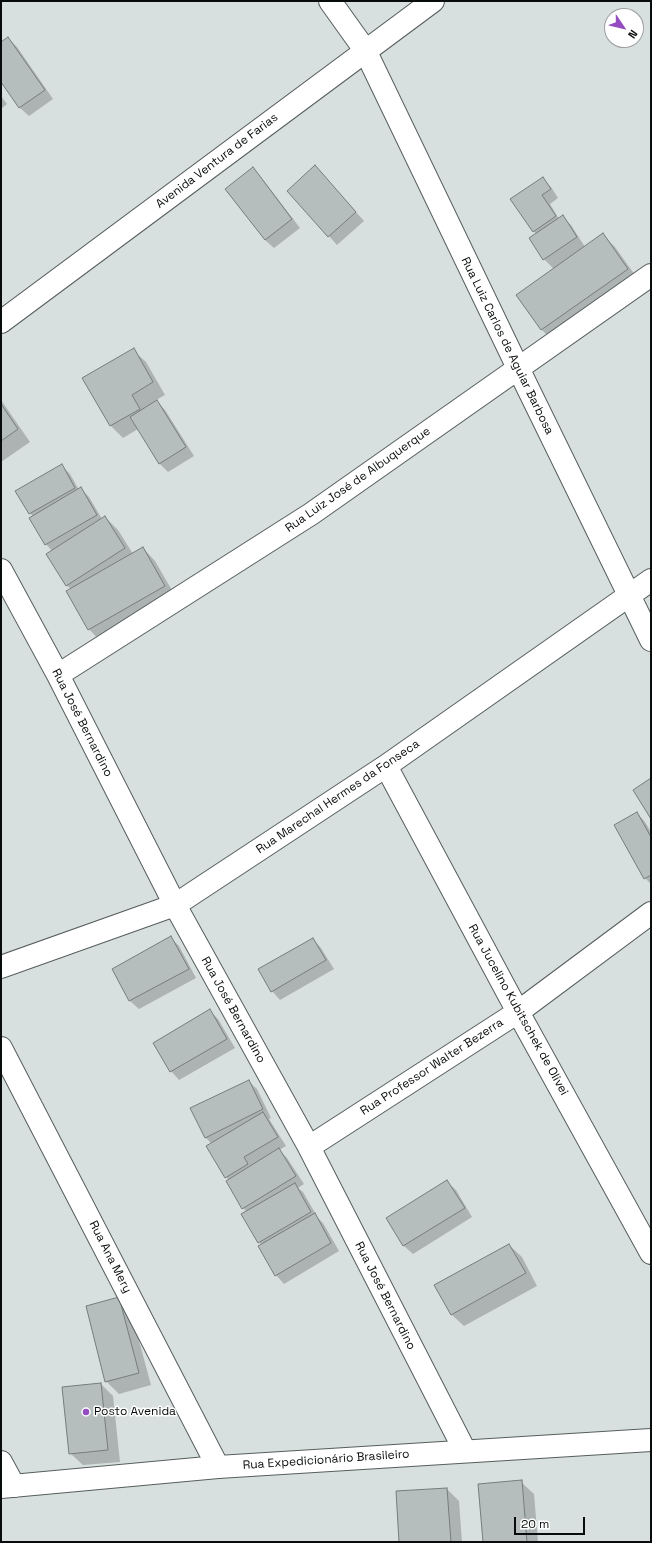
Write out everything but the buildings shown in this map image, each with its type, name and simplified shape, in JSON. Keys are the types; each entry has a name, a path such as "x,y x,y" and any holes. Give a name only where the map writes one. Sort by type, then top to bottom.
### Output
{"street":[{"name":"Rua Luiz Carlos de Aguiar Barbosa","path":"330,1 365,50 651,640"},
{"name":"Avenida Ventura de Farias","path":"1,322 365,50 433,1"},
{"name":"Rua Luiz José de Albuquerque","path":"58,675 311,514 651,275"},
{"name":"Rua José Bernardino","path":"1,570 58,675 175,906 309,1147 465,1451"},
{"name":"Rua Marechal Hermes da Fonseca","path":"1,967 175,906 386,766 651,580"},
{"name":"Rua Jucelino Kubitschek de Olivei","path":"386,766 518,1012 651,1253"},
{"name":"Rua Professor Walter Bezerra","path":"309,1147 518,1012 651,913"},
{"name":"Rua Ana Mery","path":"1,1048 218,1467"},
{"name":"Rua Expedicionário Brasileiro","path":"8,1486 218,1467 465,1451 649,1444"},
{"path":"1,1462 8,1486 1,1504"}],"place":[{"name":"Posto Avenida","path":"86,1412"}]}
